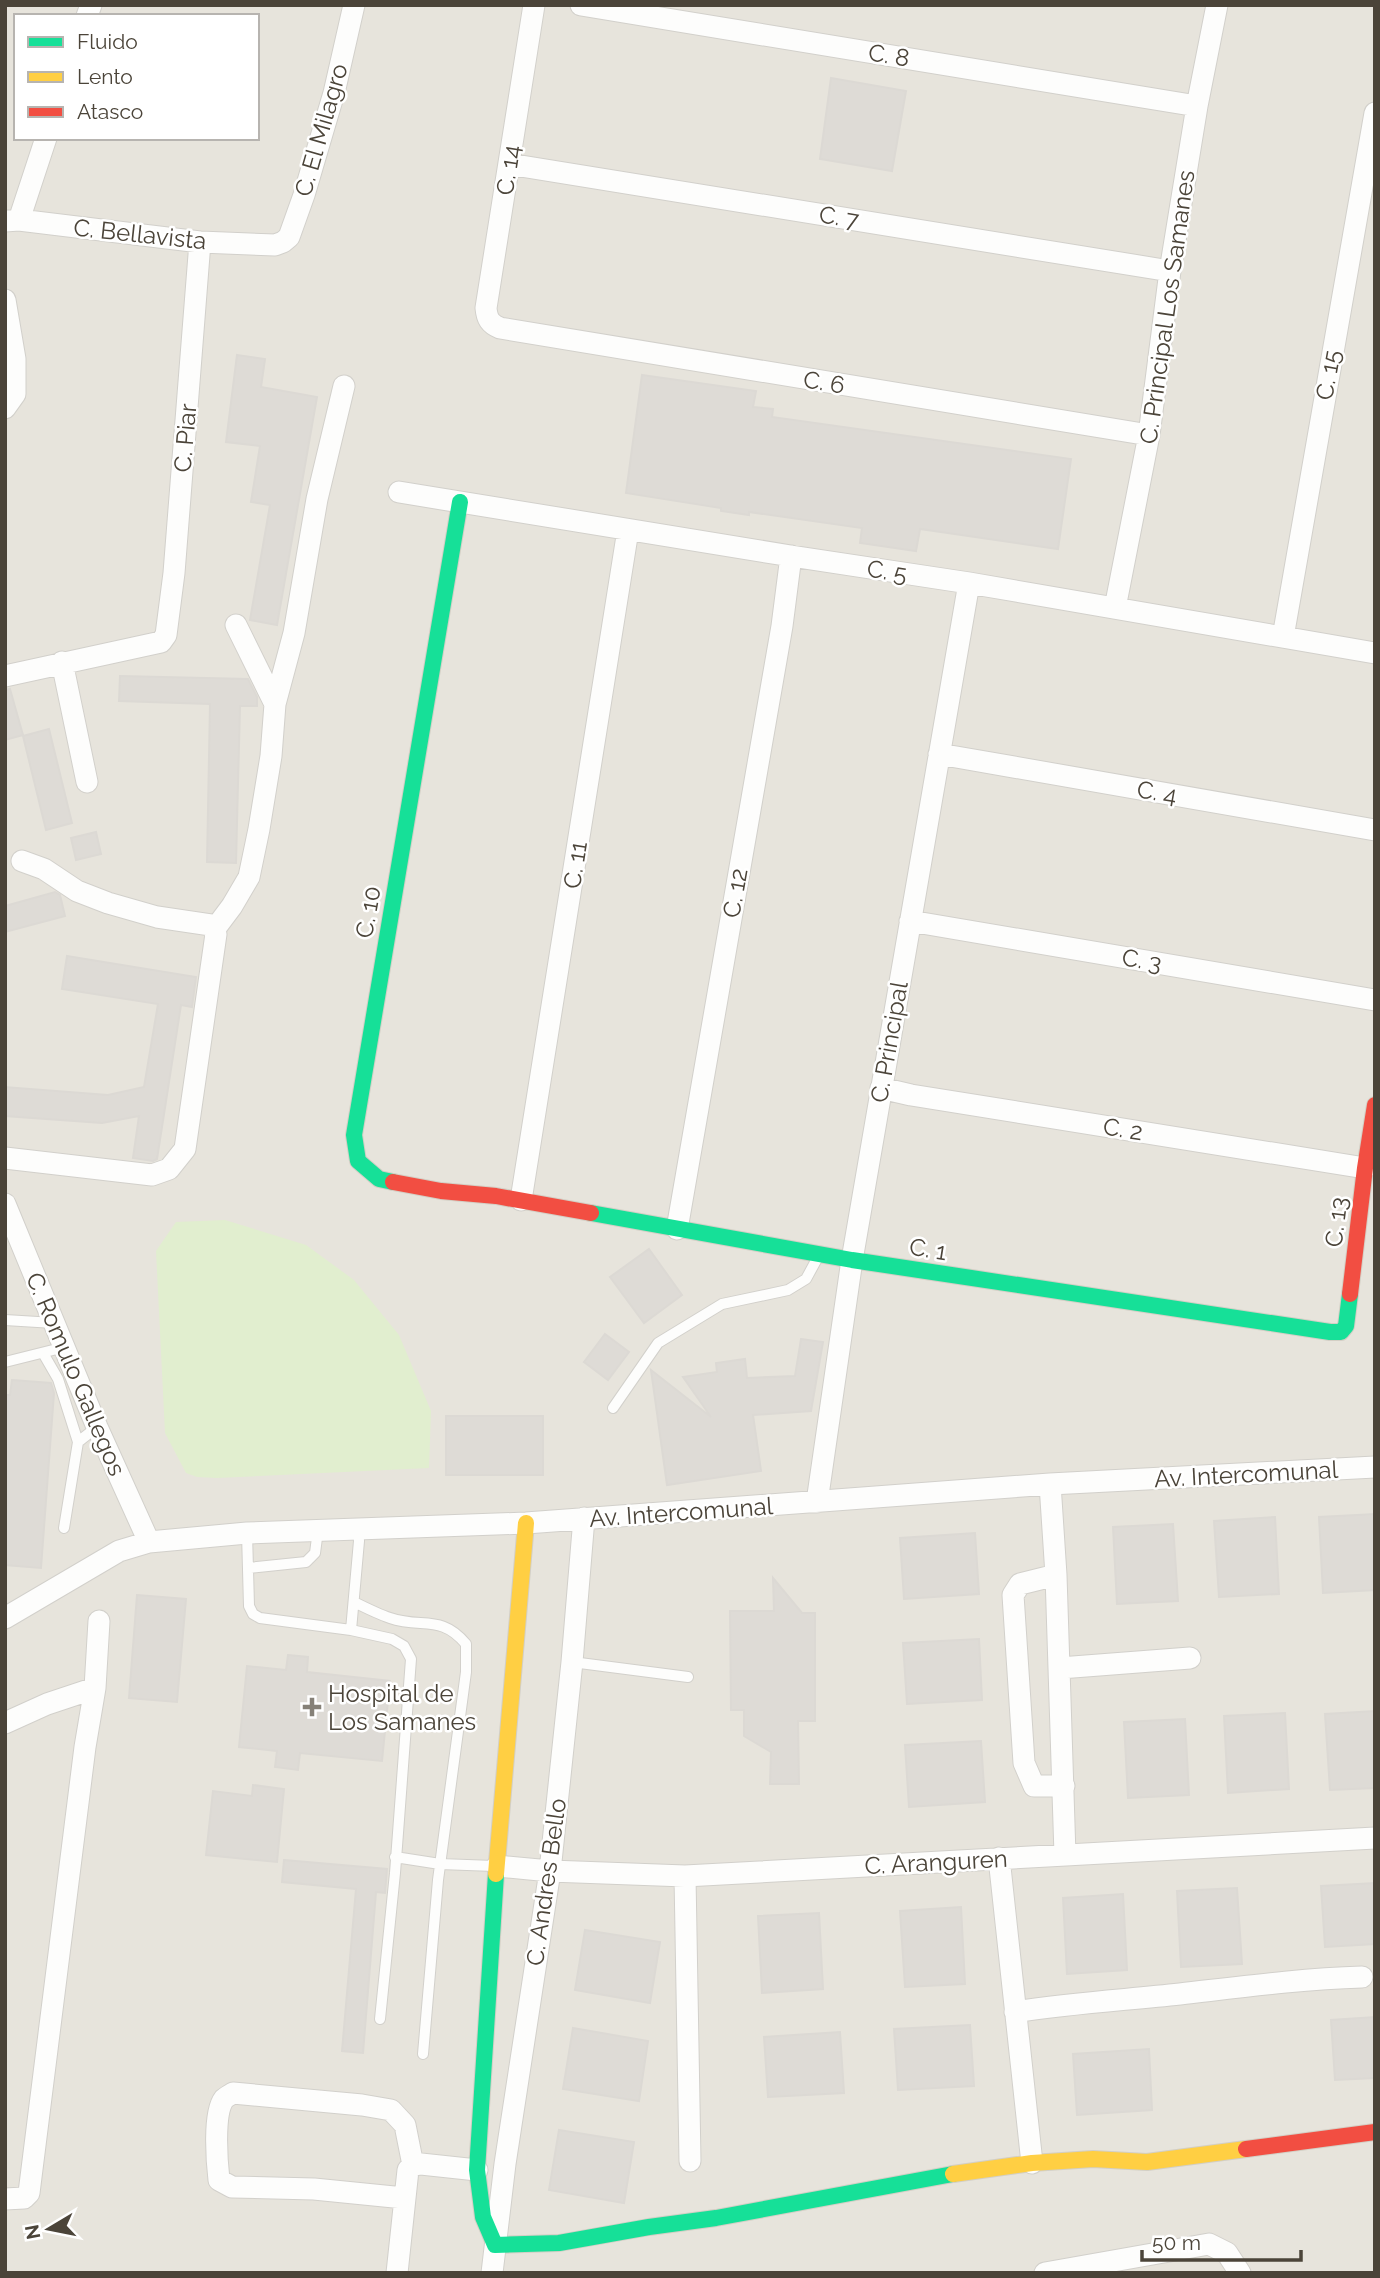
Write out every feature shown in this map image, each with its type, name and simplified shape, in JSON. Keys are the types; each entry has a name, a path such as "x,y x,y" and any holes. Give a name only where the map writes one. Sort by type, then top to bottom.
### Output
{"street":[{"name":"C. El Milagro","path":"275,245 289,237 304,195 334,93 354,5"},
{"name":"C. 14","path":"500,328 489,321 486,308 534,5"},
{"name":"C. 8","path":"581,5 1197,106"},
{"name":"C. Principal Los Samanes","path":"1115,608 1149,435 1170,271 1197,106 1217,5"},
{"name":"C. 15","path":"1283,637 1375,113"},
{"path":"12,221 45,140"},
{"name":"C. 7","path":"509,164 1170,271"},
{"name":"C. Bellavista","path":"12,221 200,242 275,245"},
{"name":"C. Piar","path":"62,662 162,642 166,635 175,559 200,242"},
{"path":"5,300 15,359 15,394 5,408"},
{"name":"C. 6","path":"500,328 1149,435"},
{"path":"214,930 232,906 248,877 271,756 275,704 294,633 317,499 344,386"},
{"name":"C. 5","path":"399,492 969,583 1375,653"},
{"name":"C. 10","path":"460,502 354,1135 358,1161 379,1178 441,1191 521,1200"},
{"name":"C. 11","path":"521,1200 628,530"},
{"name":"C. 12","path":"677,1229 782,626 791,556"},
{"name":"C. Principal","path":"817,1502 852,1261 969,583"},
{"path":"236,625 275,704"},
{"path":"5,676 62,662 87,782"},
{"name":"C. 4","path":"939,754 1375,831"},
{"path":"5,1158 152,1175 169,1169 185,1149 216,934 211,925 157,917 108,903 77,891 44,869 22,861"},
{"name":"C. 3","path":"910,920 1375,1000"},
{"name":"C. 2","path":"881,1088 1365,1168"},
{"name":"C. 13","path":"1330,1332 1341,1332 1346,1326 1375,1105"},
{"name":"C. 1","path":"521,1200 852,1261 1330,1332"},
{"name":"C. Romulo Gallegos","path":"5,1204 97,1427 149,1542"},
{"name":"Av. Intercomunal","path":"5,1618 119,1551 149,1542 247,1533 526,1523 1050,1484 1375,1467"},
{"path":"1050,1484 1060,1668 1065,1855"},
{"name":"C. Andres Bello","path":"492,2273 505,2164 550,1871 584,1518"},
{"name":"C. Andres Bello","path":"495,2245 483,2217 477,2170 496,1866 526,1523"},
{"path":"1056,1575 1020,1584 1013,1595 1024,1763 1034,1786 1064,1786"},
{"path":"5,2199 24,2198 29,2193 85,1747 95,1688 99,1621"},
{"path":"1060,1668 1191,1658"},
{"path":"5,1723 47,1704 95,1688"},
{"name":"C. Aranguren","path":"496,1866 550,1871 685,1876 1375,1838"},
{"path":"999,1858 1032,2162"},
{"path":"685,1876 690,2161"},
{"path":"1015,2012 1304,1979 1362,1977"},
{"path":"404,2198 314,2189 232,2188 219,2180 216,2158 219,2109 224,2098 233,2093 391,2110 405,2125 413,2165"},
{"path":"495,2245 559,2243 1032,2162 1083,2159 1147,2162 1375,2132"},
{"path":"397,2273 408,2170 413,2165 454,2166 477,2170"},
{"path":"1045,2273 1209,2244 1227,2253 1240,2273"}],"lane":[{"path":"612,1408 658,1343 722,1304 788,1290 806,1279 820,1255"},
{"path":"5,1320 54,1322"},
{"path":"5,1362 65,1347"},
{"path":"43,1353 58,1379 78,1442 64,1528"},
{"path":"78,1442 97,1427"},
{"path":"351,1630 358,1529"},
{"path":"248,1568 306,1562 315,1553 318,1530"},
{"path":"247,1533 249,1606 253,1614 260,1618 351,1630 398,1642 411,1659 380,2019"},
{"path":"354,1602 392,1619 445,1626 459,1635 466,1644 466,1672 440,1864 424,2054"},
{"path":"572,1662 688,1677"},
{"path":"396,1857 440,1864 496,1866"}],"shaded area":[{"path":"5,5 1375,5 1375,2273 5,2273"}],"green space":[{"path":"225,1220 306,1245 354,1280 399,1335 431,1411 429,1468 217,1478 197,1477 186,1473 165,1433 156,1251 176,1222"}],"building":[{"path":"831,78 906,91 892,171 820,159"},
{"path":"237,355 265,359 261,387 317,397 277,625 250,620 270,505 251,502 260,446 226,442"},
{"path":"642,375 756,391 753,407 773,409 772,417 1071,459 1058,549 920,529 916,551 860,543 862,528 749,512 749,515 721,511 721,508 626,493"},
{"path":"120,676 248,679 257,697 257,706 240,706 236,863 207,862 210,704 119,701"},
{"path":"10,689 23,735 5,740 5,690"},
{"path":"49,729 72,823 46,830 23,736"},
{"path":"96,832 101,854 76,860 71,838"},
{"path":"55,892 60,895 65,916 5,932 5,906"},
{"path":"67,956 196,977 192,1007 181,1005 157,1159 153,1161 133,1158 139,1116 102,1123 5,1116 5,1087 108,1095 144,1087 158,1004 62,989"},
{"path":"649,1249 682,1295 644,1323 610,1277"},
{"path":"605,1334 629,1352 608,1380 584,1362"},
{"path":"801,1339 823,1342 811,1411 753,1415 761,1471 667,1485 651,1370 711,1417 683,1377 717,1372 716,1363 745,1359 747,1378 795,1376"},
{"path":"12,1380 51,1383 54,1393 41,1568 5,1565 5,1395 10,1395"},
{"path":"446,1416 543,1416 543,1475 446,1475"},
{"path":"1375,1514 1375,1590 1323,1593 1319,1517"},
{"path":"1275,1517 1279,1594 1219,1597 1214,1521"},
{"path":"1173,1524 1178,1601 1117,1604 1113,1527"},
{"path":"975,1533 979,1594 904,1599 900,1538"},
{"path":"773,1578 802,1613 815,1613 815,1721 798,1721 799,1784 770,1784 771,1752 744,1736 744,1710 731,1710 730,1611 774,1611"},
{"path":"137,1595 186,1599 177,1702 129,1698"},
{"path":"979,1639 982,1700 907,1704 903,1643"},
{"path":"288,1655 308,1657 307,1672 390,1681 382,1761 300,1753 298,1770 275,1767 277,1751 239,1747 247,1666 286,1670"},
{"path":"1375,1711 1375,1788 1330,1790 1325,1714"},
{"path":"1285,1713 1289,1789 1228,1793 1224,1716"},
{"path":"1185,1719 1189,1795 1128,1798 1124,1722"},
{"path":"981,1741 985,1802 909,1807 905,1745"},
{"path":"253,1785 284,1789 277,1862 206,1855 213,1791 252,1796"},
{"path":"284,1860 387,1869 385,1893 376,1892 363,2053 342,2051 356,1889 282,1882"},
{"path":"1375,1883 1375,1944 1325,1947 1321,1886"},
{"path":"1237,1888 1242,1964 1181,1967 1177,1891"},
{"path":"1123,1894 1127,1970 1067,1974 1063,1898"},
{"path":"961,1907 965,1984 905,1987 900,1911"},
{"path":"819,1913 823,1989 762,1993 758,1916"},
{"path":"585,1930 660,1942 650,2003 575,1990"},
{"path":"1375,2017 1375,2078 1335,2080 1331,2020"},
{"path":"970,2025 974,2086 898,2090 894,2029"},
{"path":"573,2028 648,2041 639,2101 563,2089"},
{"path":"840,2032 844,2093 768,2097 764,2037"},
{"path":"1149,2049 1152,2110 1077,2115 1073,2054"},
{"path":"559,2130 634,2142 624,2203 549,2190"}],"traffic: fast":[{"path":"393,1182 379,1179 358,1161 354,1135 460,502"},
{"path":"591,1213 852,1260 1330,1332 1341,1332 1346,1326 1350,1294"},
{"path":"496,1874 477,2170 483,2217 495,2245 559,2243 716,2218 953,2174"}],"traffic: slow":[{"path":"496,1874 526,1523"},
{"path":"953,2174 1032,2163 1093,2159 1147,2162 1246,2149"}],"traffic: jam":[{"path":"1350,1294 1375,1105"},
{"path":"393,1182 441,1191 496,1196 591,1213"},
{"path":"1246,2149 1375,2132"}],"place":[{"name":"Hospital de Los Samanes","path":"312,1707"}]}
